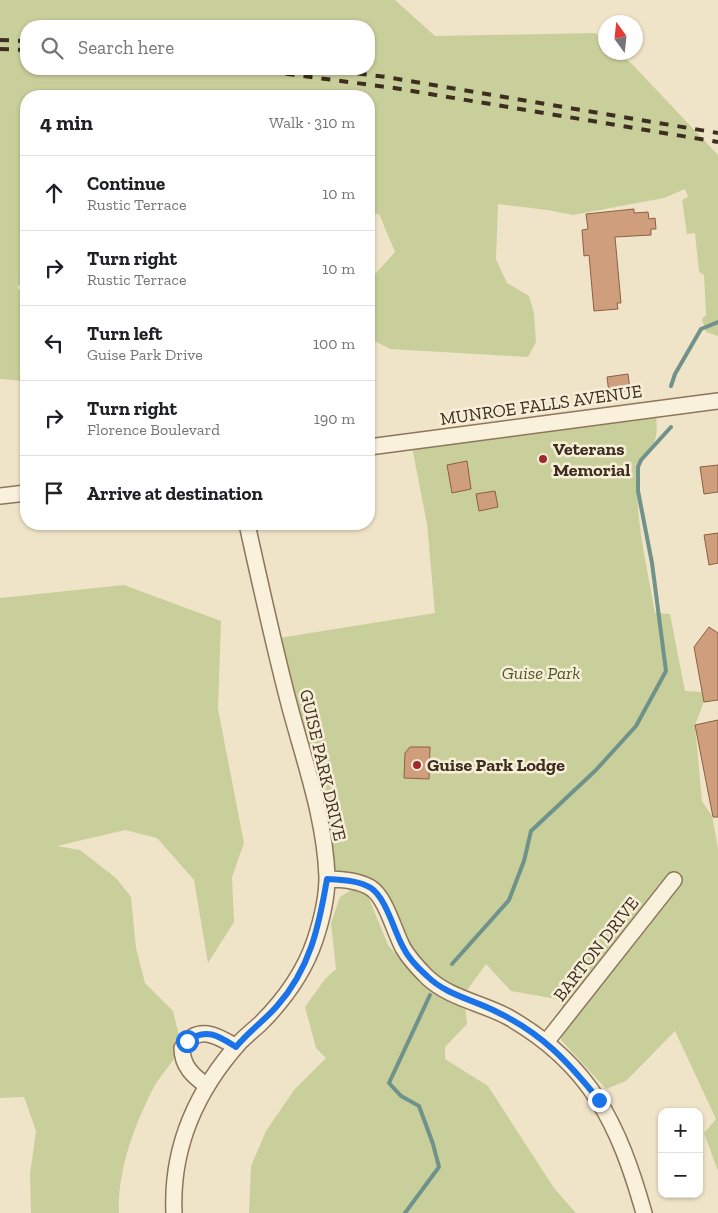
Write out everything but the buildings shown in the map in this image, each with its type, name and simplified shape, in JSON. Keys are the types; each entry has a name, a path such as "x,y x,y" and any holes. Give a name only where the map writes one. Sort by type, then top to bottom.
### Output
{"street":[{"name":"MUNROE FALLS AVENUE","path":"375,446 718,401"},
{"path":"0,496 20,494"},
{"name":"GUISE PARK DRIVE","path":"174,1213 174,1177 189,1121 207,1086 236,1047 275,1008 298,977 318,929 327,879 320,824 273,639 248,530"},
{"path":"327,879 354,881 372,889 383,903 404,950 427,977 449,991 509,1018 547,1041 578,1074 611,1118 631,1166 644,1213"},
{"name":"BARTON DRIVE","path":"547,1041 674,880"},
{"path":"207,1086 190,1072 185,1064 182,1048 187,1041 201,1034 211,1033 236,1047"}],"green space":[{"path":"0,0 395,0 435,36 595,33 598,35 598,60 627,60 718,155 718,336 706,332 702,319 706,315 704,275 699,272 695,233 687,234 682,200 688,197 685,189 664,198 573,215 498,204 496,259 507,283 529,296 534,313 536,342 528,357 390,349 375,341 375,274 395,252 379,214 375,214 375,90 20,90 20,284 17,287 20,291 20,381 0,379"},
{"name":"Guise Park","path":"656,409 656,437 651,447 643,456 638,468 637,486 642,541 655,613 670,614 685,691 702,692 704,702 695,725 702,801 712,816 718,848 718,1171 704,1133 716,1119 675,1031 626,1081 606,1089 561,1040 562,1000 511,991 486,964 462,997 427,977 373,889 327,879 273,639 435,613 427,524 412,447"},
{"path":"124,585 221,621 218,709 244,843 232,877 234,922 208,963 194,880 157,838 125,830 57,846 80,850 116,878 131,897 136,948 145,983 173,1011 182,1048 155,1085 134,1131 124,1164 119,1197 119,1213 31,1213 30,1174 36,1131 24,1097 0,1098 0,598"},
{"path":"354,888 368,896 388,945 421,984 465,1007 467,1024 445,1047 445,1059 488,1086 554,1188 576,1213 249,1213 251,1166 266,1131 294,1090 326,1058 316,1048 305,1007 325,979 336,969 331,923 340,897"}],"waterway":[{"path":"671,386 675,374 701,329 718,322"},
{"path":"452,964 509,900 524,861 531,831 596,770 636,726 666,671 652,563 638,491 638,467 641,460 671,427"},
{"path":"405,1213 439,1167 419,1106 401,1096 389,1083 430,995"}],"railway":[{"path":"0,40 20,41"},
{"path":"0,49 20,50"},
{"path":"295,75 394,88 718,142"},
{"path":"370,75 718,133"}],"place":[{"name":"Veterans Memorial","path":"543,459"},
{"name":"Guise Park Lodge","path":"417,765"}],"route":[{"path":"187,1041 193,1036 211,1033 236,1047 283,999 298,977 306,962 318,929 327,879 354,881 372,889 383,903 404,950 417,968 427,977 449,991 496,1011 547,1041 599,1100"}]}
